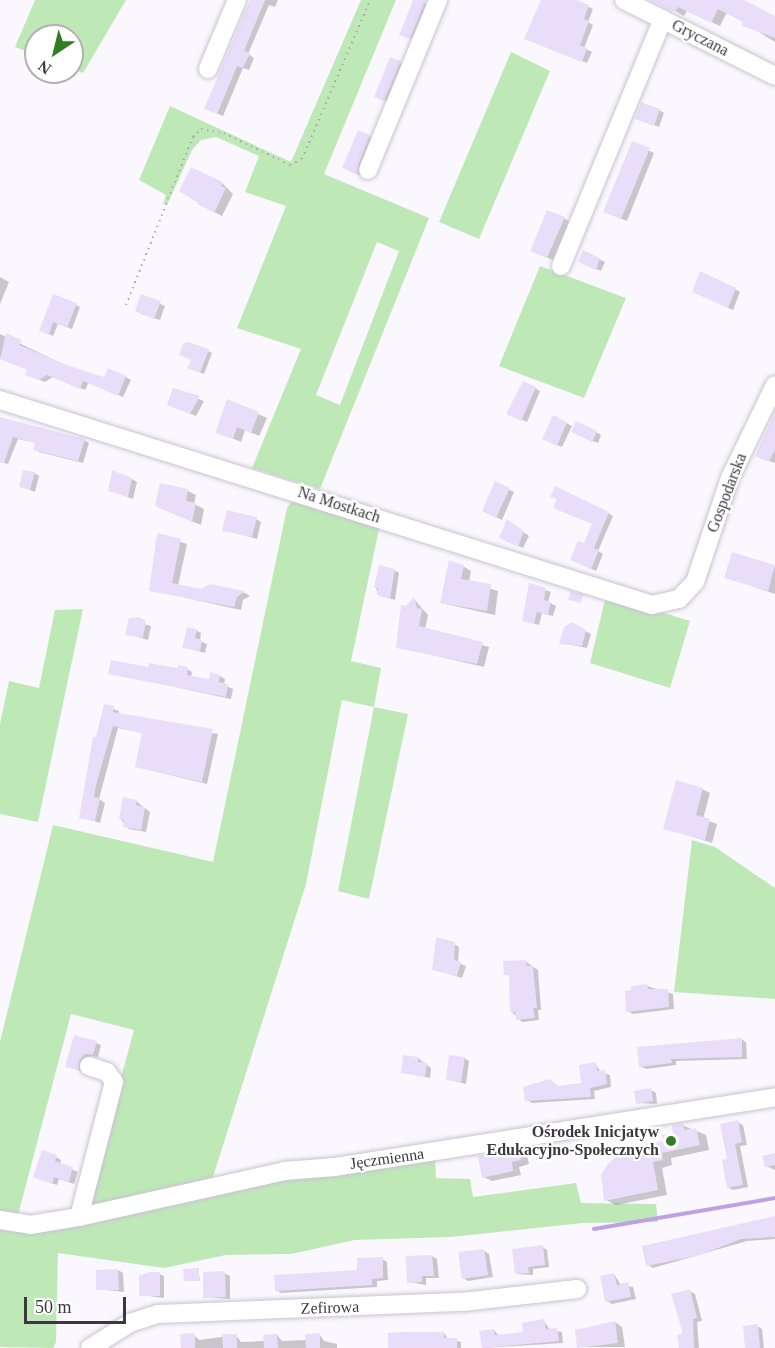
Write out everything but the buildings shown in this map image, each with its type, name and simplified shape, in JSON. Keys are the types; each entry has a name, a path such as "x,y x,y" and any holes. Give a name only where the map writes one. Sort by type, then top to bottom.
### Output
{"street":[{"path":"207,69 237,0"},
{"path":"368,170 438,0"},
{"name":"Gryczana","path":"624,0 775,75"},
{"path":"561,266 663,20"},
{"name":"Gospodarska","path":"679,599 695,582 730,478 775,385"},
{"name":"Na Mostkach","path":"0,400 651,605 679,599"},
{"path":"80,1217 114,1082 107,1072 89,1066"},
{"name":"Jęczmienna","path":"0,1221 30,1225 80,1217 273,1173 429,1152 775,1097"},
{"name":"Zefirowa","path":"90,1348 130,1323 158,1314 463,1302 577,1289"}],"path":[{"path":"126,305 193,137 201,129 224,133 290,165 302,159 370,0"}],"green space":[{"path":"35,0 126,0 84,71 84,24 25,24"},
{"path":"361,0 396,0 324,174 429,218 320,489 252,468 301,349 237,328 286,206 245,192 259,156 216,137 201,140 192,150 167,205 163,204 166,195 139,180 170,106 291,162","holes":["377,242 399,251 340,405 316,395"]},
{"path":"24,26 24,50 15,47"},
{"path":"511,52 550,71 479,239 439,222"},
{"path":"540,266 626,298 584,398 499,366"},
{"path":"294,499 381,520 351,661 381,668 374,707 342,700 306,884 212,1180 84,1213 134,1030 71,1014 17,1219 0,1216 0,1042 53,825 213,862 287,508"},
{"path":"606,595 690,621 670,688 590,663"},
{"path":"83,609 38,822 0,814 0,724 9,681 39,688 55,610"},
{"path":"374,707 408,714 369,899 338,891"},
{"path":"692,840 715,847 775,888 775,999 674,992"},
{"path":"435,1155 436,1178 470,1179 473,1197 576,1183 581,1203 656,1204 658,1222 583,1223 451,1237 355,1240 291,1254 226,1255 164,1268 58,1253 56,1342 53,1348 0,1347 0,1224"}],"waterway":[{"path":"594,1229 775,1198"}],"place":[{"name":"Ośrodek Inicjatyw Edukacyjno-Społecznych","path":"671,1141"}]}
